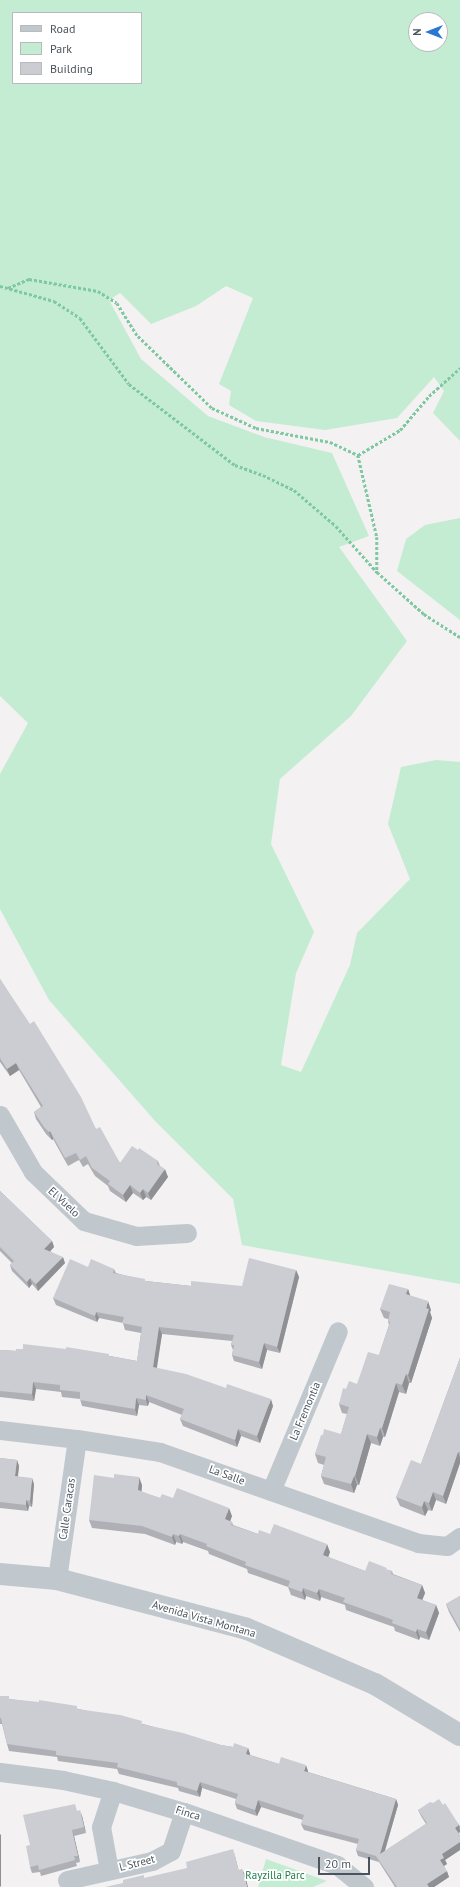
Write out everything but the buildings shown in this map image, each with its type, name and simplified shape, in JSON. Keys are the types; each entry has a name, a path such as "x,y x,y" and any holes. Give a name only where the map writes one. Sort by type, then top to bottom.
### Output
{"street":[{"name":"El Vuelo","path":"0,1115 33,1172 84,1221 136,1236 187,1233"},
{"name":"La Fremontia","path":"271,1491 338,1331"},
{"name":"La Salle","path":"0,1430 77,1439 160,1452 353,1518 418,1543 454,1541"},
{"name":"Calle Caracas","path":"57,1579 77,1439"},
{"name":"Avenida Vista Montana","path":"0,1574 57,1579 247,1629 375,1684 460,1735"},
{"name":"Finca","path":"0,1772 63,1780 112,1791 184,1812 337,1865 364,1887"},
{"name":"L Street","path":"109,1870 101,1827 112,1791"},
{"name":"L Street","path":"68,1880 152,1861 171,1851 184,1812"}],"path":[{"path":"8,288 29,279 98,291 117,303 138,336 212,408 256,428 330,442 358,455"},
{"path":"0,286 54,301 80,318 129,384 234,466 263,475 294,490 336,526 377,572 424,614 460,637"},
{"path":"358,455 400,430 429,396 460,368"},
{"path":"358,455 377,537 377,572"}],"green space":[{"path":"0,0 460,0 460,441 433,413 444,391 434,377 397,418 325,430 256,421 229,405 231,391 219,384 253,298 226,286 196,306 151,324 120,293 109,300 141,359 208,416 264,437 332,453 369,536 339,547 407,641 351,716 280,779 271,844 314,932 296,973 281,1065 301,1072 350,965 357,933 410,879 388,824 401,767 436,760 460,762 460,1284 242,1245 233,1199 156,1122 49,1000 0,909 0,774 28,723 0,696"},
{"path":"460,518 460,620 397,571 406,539 425,525"},
{"name":"Rayzilla Parc","path":"266,1859 327,1881 313,1887 258,1887"}]}
